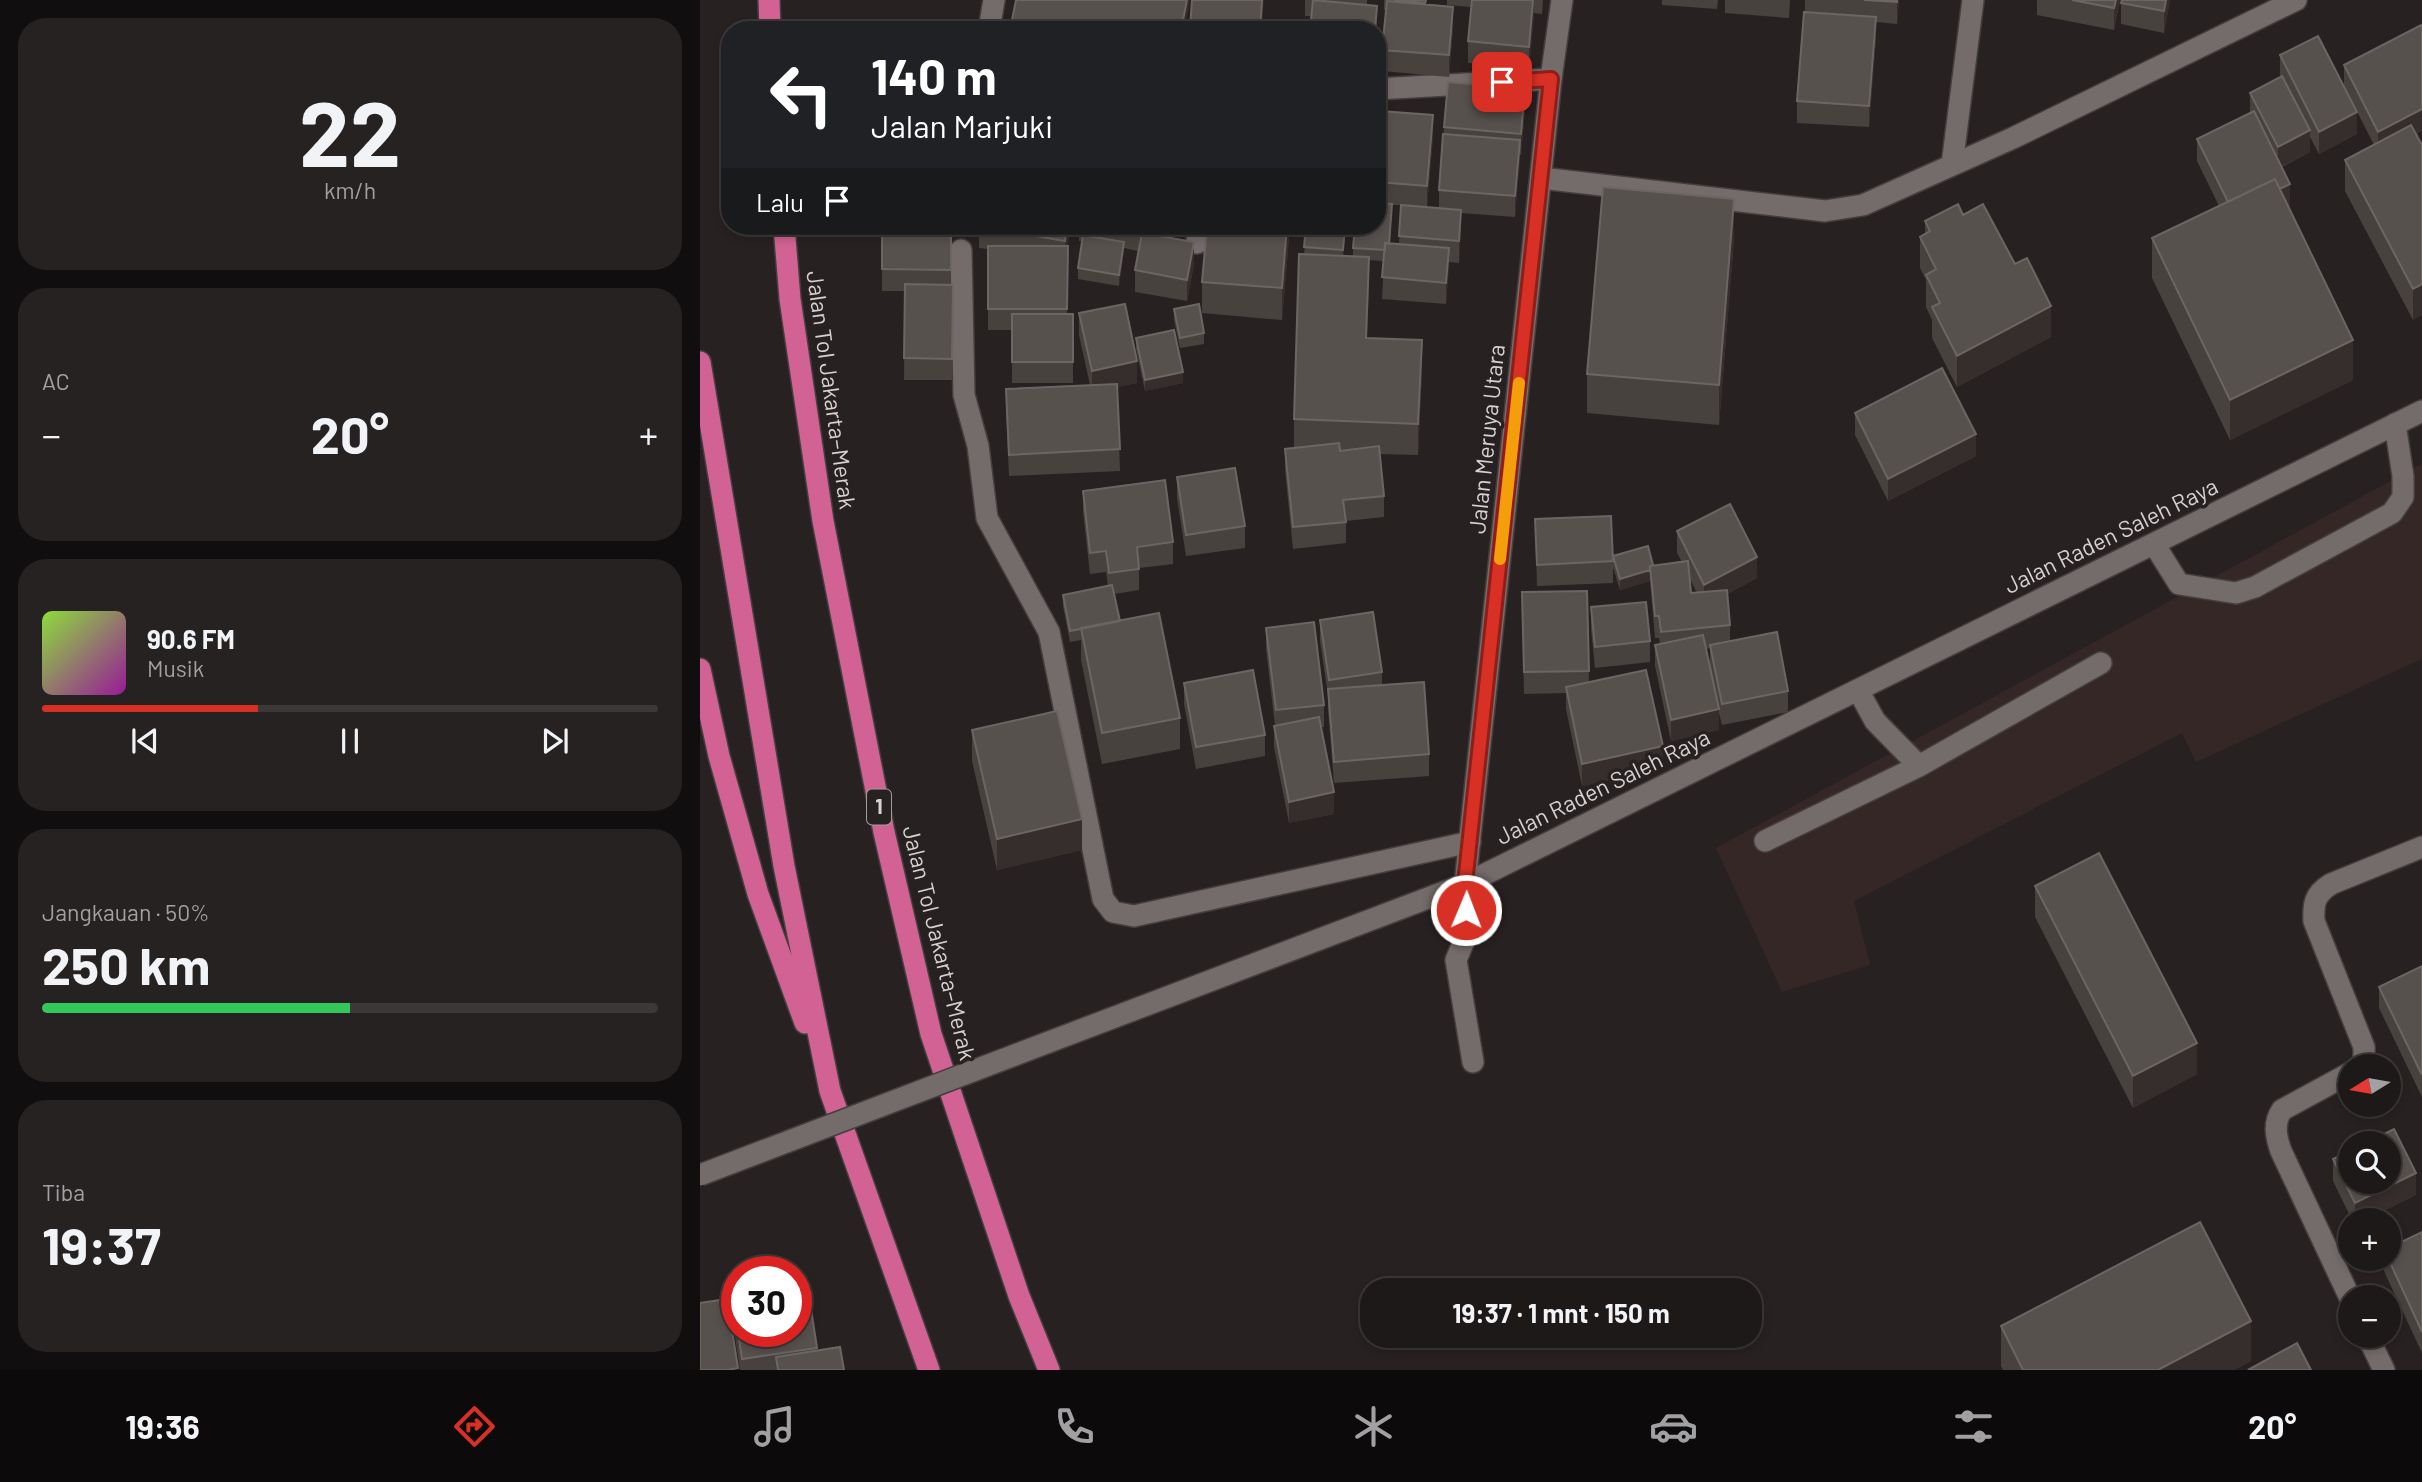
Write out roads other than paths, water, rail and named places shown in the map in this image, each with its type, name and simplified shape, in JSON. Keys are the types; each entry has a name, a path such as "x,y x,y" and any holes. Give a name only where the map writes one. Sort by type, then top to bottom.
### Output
{"highway":[{"path":"769,0 770,21"},
{"name":"Jalan Tol Jakarta–Merak","path":"785,235 790,299 823,521 884,832 931,1034 1019,1296 1049,1370"},
{"path":"700,362 784,866 830,1091"},
{"path":"700,669 719,756 758,894 929,1370"}],"street":[{"path":"990,21 994,0"},
{"name":"Jalan Meruya Utara","path":"1473,1062 1456,960 1466,936 1465,884 1551,79 1562,0"},
{"path":"1952,165 1973,0"},
{"path":"1541,178 1825,211 1863,205 2013,138 2296,0"},
{"path":"1386,88 1551,79"},
{"path":"961,250 964,395 978,446 987,518 1049,632 1103,899 1113,912 1134,916 1470,842"},
{"name":"Jalan Raden Saleh Raya","path":"700,1175 1465,884 2422,411"},
{"path":"2154,544 2179,584 2236,593 2255,587 2392,513 2403,497 2403,476 2395,424"},
{"path":"1765,841 1919,766 2101,663"},
{"path":"1858,690 1875,721 1919,766"},
{"path":"2364,1054 2364,1047 2314,921 2313,905 2323,889 2331,884 2422,847"},
{"path":"2338,1080 2282,1110 2277,1117 2276,1130 2281,1151 2344,1285"},
{"path":"2374,1348 2384,1370"}]}
